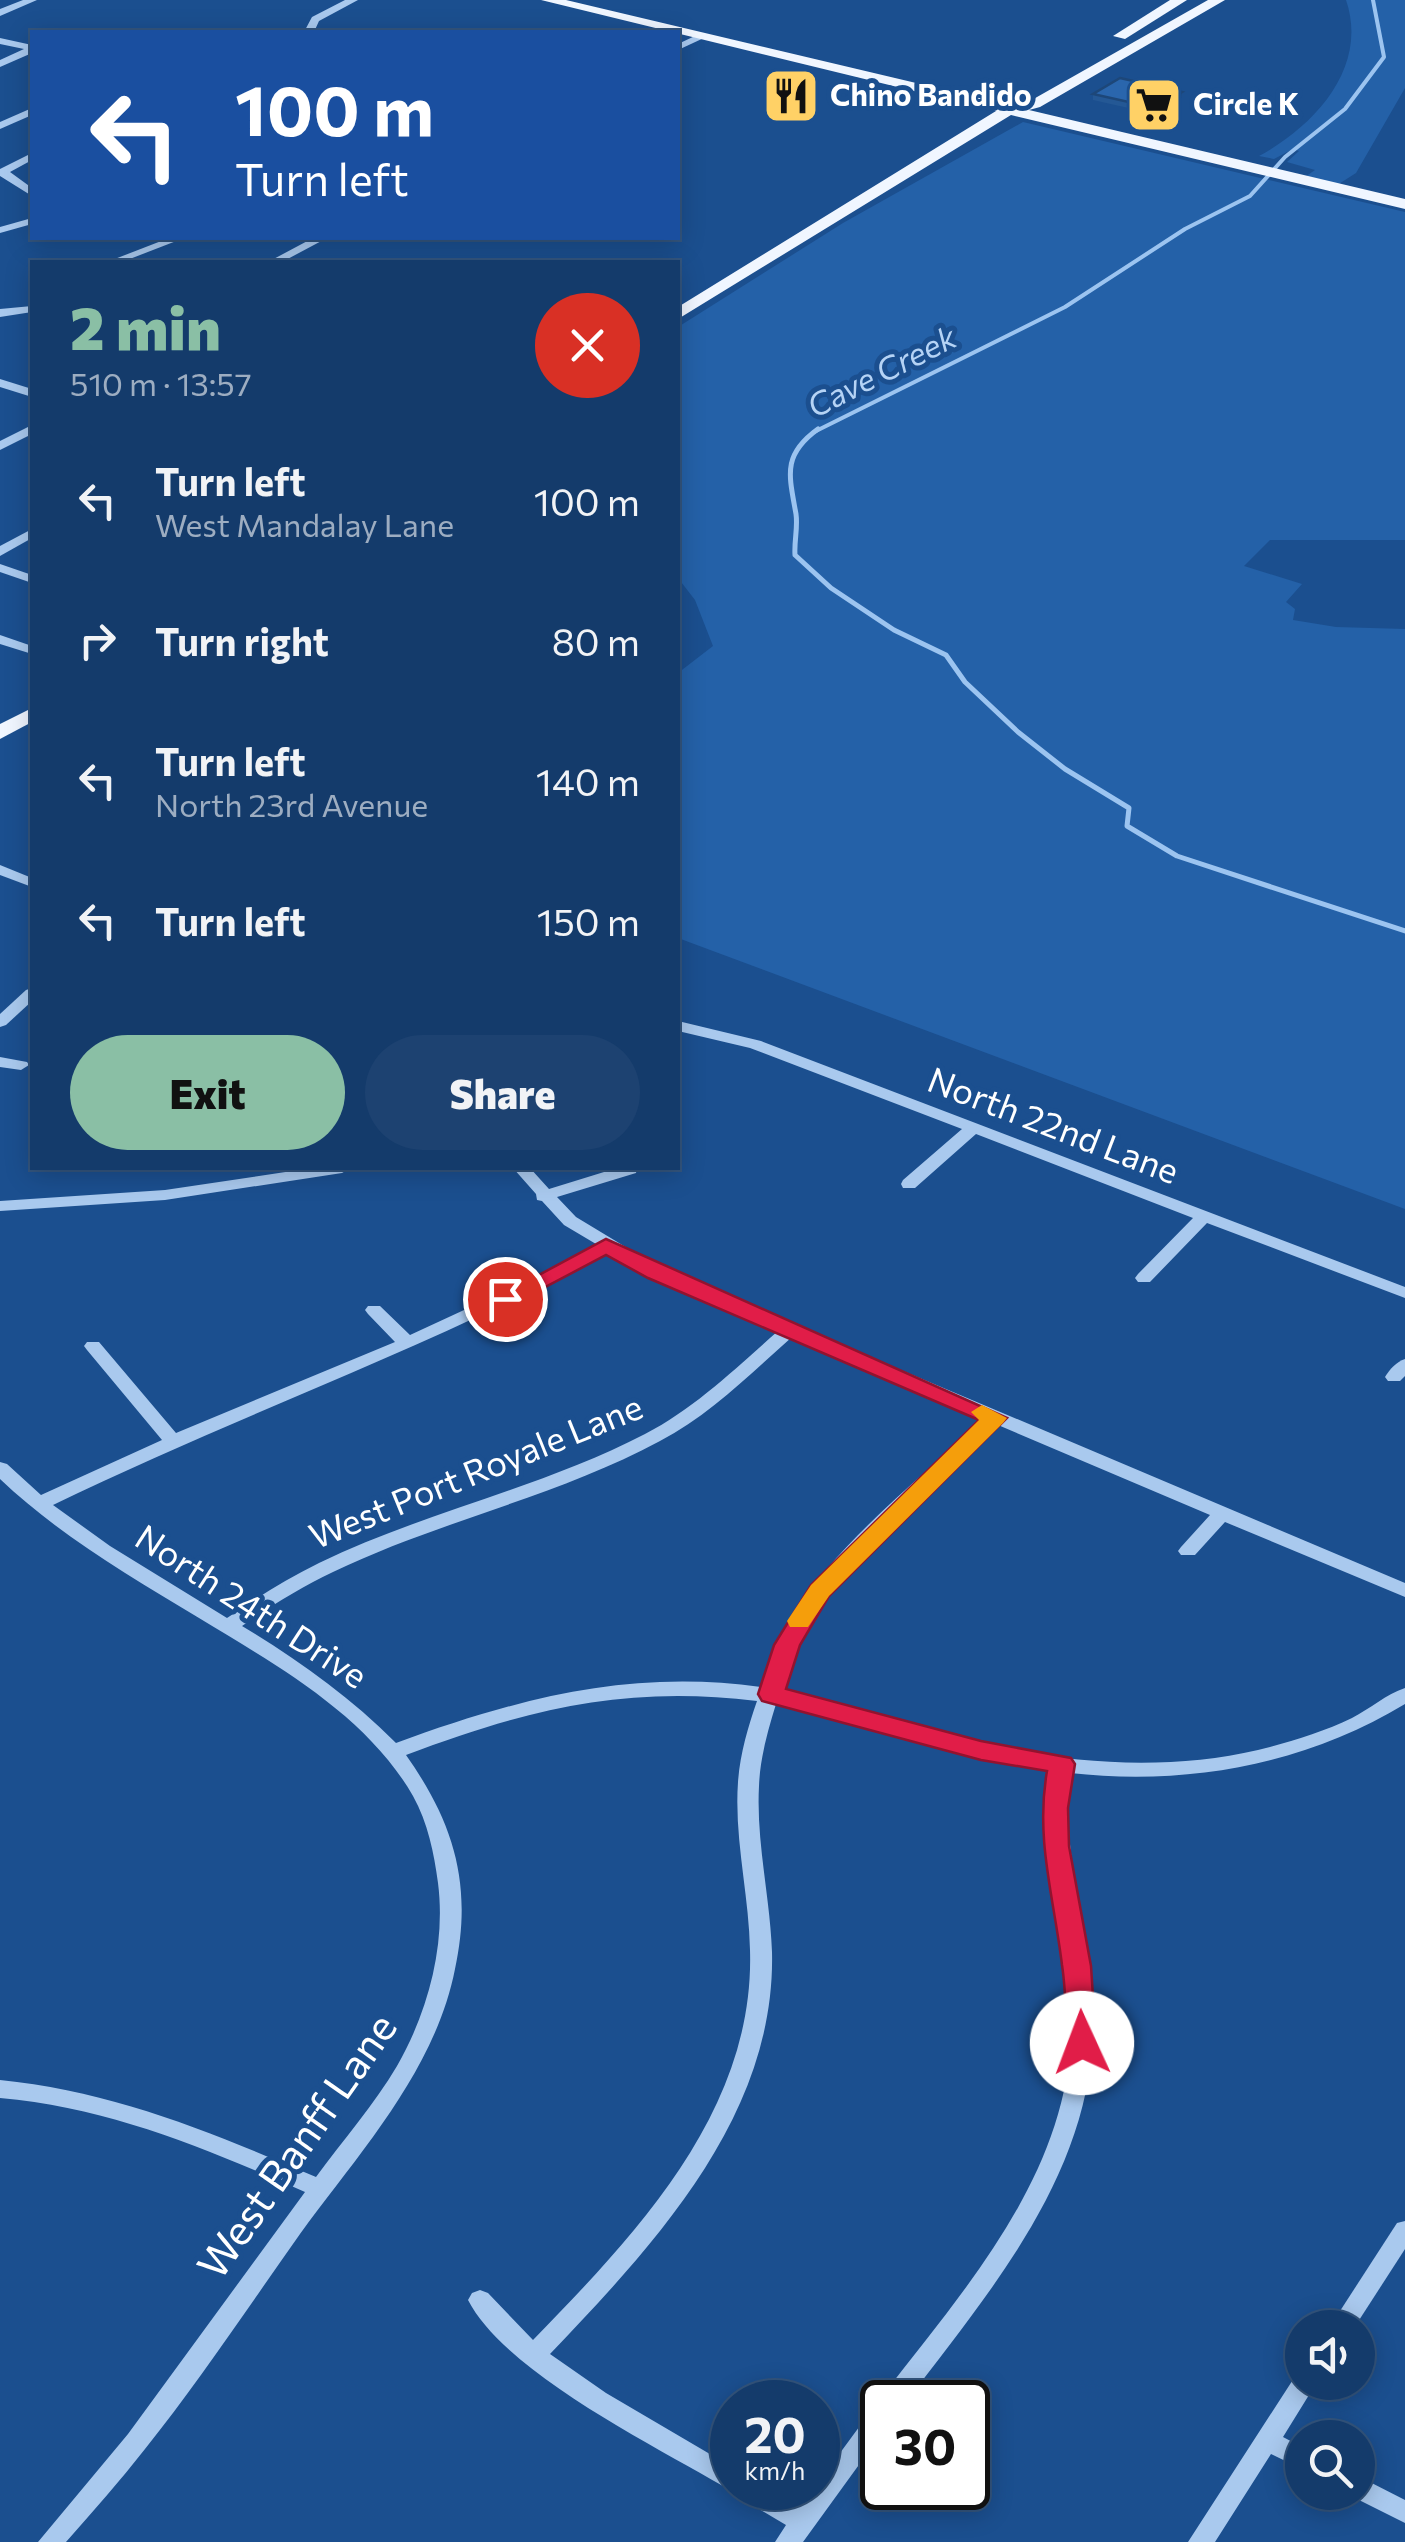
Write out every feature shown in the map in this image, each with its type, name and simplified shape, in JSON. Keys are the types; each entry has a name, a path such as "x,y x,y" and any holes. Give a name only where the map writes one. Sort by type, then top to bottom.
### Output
{"main road":[{"path":"548,0 676,30"},
{"path":"1008,110 1013,98 1180,0"},
{"path":"680,313 1008,110 1035,104 1218,0"},
{"path":"680,31 1405,204"},
{"path":"0,733 30,715"}],"street":[{"path":"0,13 32,0"},
{"path":"310,30 315,19 353,0"},
{"path":"680,46 701,36"},
{"path":"0,41 30,48"},
{"path":"0,64 30,50"},
{"path":"0,126 30,112"},
{"path":"30,157 2,172 30,192"},
{"path":"0,230 30,222"},
{"path":"118,260 173,240"},
{"path":"278,260 317,240"},
{"path":"0,313 30,309"},
{"path":"0,383 30,391"},
{"path":"0,446 30,430"},
{"path":"0,552 30,534"},
{"path":"0,568 30,578"},
{"path":"0,639 30,649"},
{"path":"0,870 30,882"},
{"path":"0,1022 30,996"},
{"name":"North 22nd Lane","path":"680,1026 755,1044 1405,1293"},
{"path":"0,1062 21,1065"},
{"path":"909,1184 972,1128"},
{"path":"0,1206 165,1195 329,1170"},
{"path":"523,1170 543,1196 606,1246 656,1274 1405,1591"},
{"path":"543,1196 630,1170"},
{"path":"1144,1278 1205,1216"},
{"path":"39,1504 172,1440 536,1285 606,1246"},
{"path":"374,1310 405,1341"},
{"name":"West Port Royale Lane","path":"227,1627 280,1590 323,1568 570,1474 654,1437 715,1397 790,1330"},
{"path":"93,1346 172,1440"},
{"path":"534,2355 697,2164 739,2083 752,2044 761,1974 748,1798 771,1694 787,1645 820,1590 995,1418"},
{"name":"North 24th Drive","path":"0,1468 72,1530 350,1707 395,1751"},
{"path":"1188,1551 1222,1514"},
{"path":"395,1751 483,1716 593,1691 664,1687 771,1694 981,1750 1062,1764 1158,1768 1240,1758 1311,1742 1354,1725 1405,1695"},
{"name":"West Banff Lane","path":"51,2542 137,2440 322,2189 412,2061 426,2034 449,1956 451,1885 434,1811 395,1751"},
{"path":"908,2380 1020,2228 1056,2166 1070,2124 1081,2071 1082,2016 1055,1846 1054,1808 1062,1764"},
{"path":"0,2088 103,2106 180,2128 322,2189"},
{"path":"1353,2310 1405,2230"},
{"path":"480,2300 506,2334 534,2355 710,2465"},
{"path":"1201,2542 1293,2400"},
{"path":"1267,2440 1285,2450"},
{"path":"770,2510 795,2532 860,2445"},
{"path":"1375,2497 1405,2512"}],"shaded area":[{"path":"1346,0 1405,0 1405,88 1356,173 1334,187 1302,179 1315,170 1287,162 1299,151 1293,149 1274,159 1259,156 1299,128 1332,92 1350,48"},
{"path":"1023,122 1405,212 1405,540 1270,540 1244,566 1302,584 1286,602 1295,609 1293,620 1336,627 1405,629 1405,1209 680,939 680,671 713,646 695,600 680,581 680,326 843,223"}],"building":[{"path":"1120,78 1182,92 1155,108 1093,94"}],"waterway":[{"name":"Cave Creek","path":"815,432 1065,307 1185,229 1250,196 1285,157 1345,109 1384,57 1373,0"},
{"name":"Cave Creek","path":"815,432 798,448 791,467 795,555 831,588 894,630 946,655 965,682 1018,732 1065,769 1129,808 1127,826 1177,856 1405,931"}],"slow traffic":[{"path":"799,1621 820,1590 995,1418 982,1412"}],"place":[{"name":"Chino Bandido","path":"791,96"},
{"name":"Circle K","path":"1154,105"}],"route":[{"path":"505,1299 606,1246 656,1274 995,1418 820,1590 787,1645 771,1694 981,1750 1062,1764 1054,1808 1055,1846 1077,1966 1082,2043"}]}
